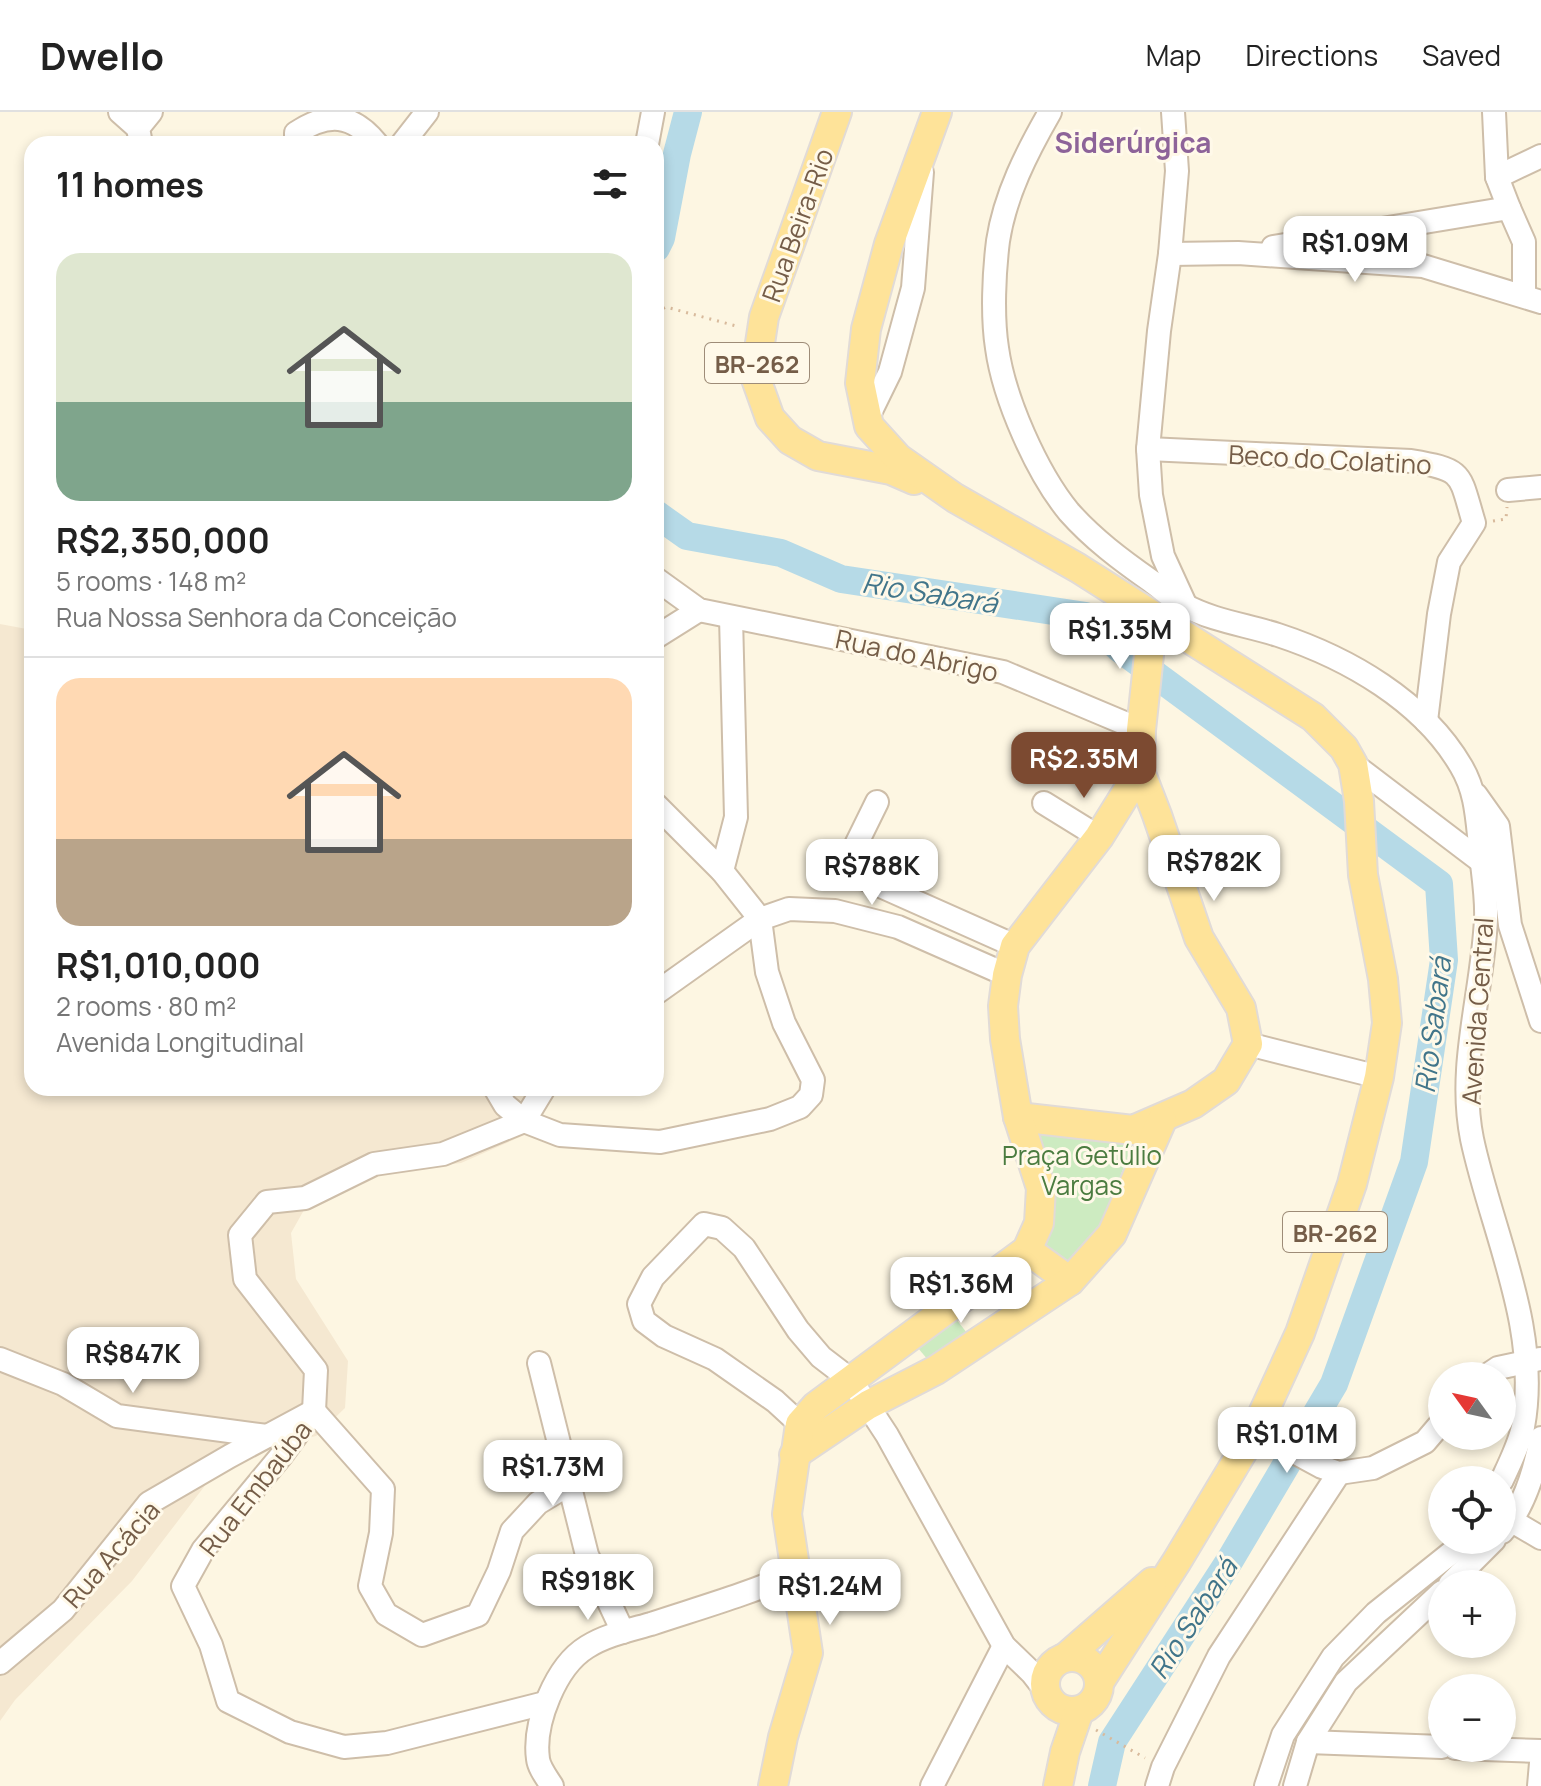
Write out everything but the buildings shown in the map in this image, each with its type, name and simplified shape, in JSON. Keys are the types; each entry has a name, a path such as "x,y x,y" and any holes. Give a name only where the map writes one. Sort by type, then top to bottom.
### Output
{"main road":[{"name":"Rua Beira-Rio","path":"837,112 764,317 755,376 770,418 790,440 818,456 891,470 955,498"},
{"path":"849,460 868,423 860,383 866,329 889,244 937,112"},
{"name":"BR-262","path":"868,423 898,458 955,498 1078,568 1151,628 1313,717 1344,748 1353,764 1359,801 1363,875 1383,979 1387,1023 1379,1077 1352,1184 1264,1436 1177,1561 1100,1681"},
{"path":"1018,1117 1133,1130 1193,1104 1226,1081 1248,1044 1241,1008 1199,938 1140,771 1151,628"},
{"path":"773,1786 783,1737 808,1653 787,1514 800,1424 816,1406 1027,1250 1039,1223 1041,1188 1018,1117 1005,1039 1003,1006 1007,975 1015,946 1099,837 1140,771"},
{"path":"1116,810 1157,815"},
{"path":"794,1455 868,1405 936,1370 1070,1281 1112,1234 1162,1120"},
{"path":"1027,1250 1070,1281"},
{"path":"972,1292 995,1331"},
{"name":"BR-262","path":"1060,1691 1177,1561"},
{"path":"1058,1786 1065,1752 1060,1691 1084,1659 1092,1665 1100,1681 1095,1699 1088,1707 1060,1691"}],"street":[{"path":"120,112 143,128"},
{"path":"408,136 427,112"},
{"path":"648,136 653,112"},
{"name":"Avenida Central","path":"1050,112 1012,190 999,239 995,286 997,348 1014,409 1041,471 1069,511 1106,549 1185,606 1326,654 1373,679 1426,721 1463,767 1475,794 1486,916 1466,1092 1471,1135 1485,1191 1535,1360 1524,1426 1508,1466"},
{"path":"1173,112 1177,171 1148,449 1151,495 1163,556 1185,606"},
{"path":"1170,254 1238,253 1423,266 1532,299 1524,242 1497,177 1494,112"},
{"path":"296,136 312,120 338,115 364,127 371,136"},
{"path":"1497,177 1541,156"},
{"path":"1238,253 1509,208"},
{"name":"Beco do Colatino","path":"1148,449 1411,461 1448,467 1462,481 1474,523"},
{"path":"1508,490 1541,487"},
{"path":"1426,721 1439,614 1449,562 1474,523"},
{"path":"664,585 699,610 664,632"},
{"name":"Rua do Abrigo","path":"699,610 1003,672 1142,719"},
{"path":"722,871 736,817 731,617"},
{"path":"1353,764 1482,862"},
{"path":"1475,794 1498,826 1510,925 1541,1021"},
{"path":"877,802 849,859 850,869 858,876 1015,946"},
{"path":"1044,803 1099,837"},
{"path":"500,1096 505,1105 524,1121 560,1135 660,1142 770,1119 800,1107 811,1095 813,1080 784,1023 767,972 760,919 722,871 664,813"},
{"path":"664,987 760,919 789,909 835,911 898,927 1007,975"},
{"path":"1248,1044 1379,1077"},
{"path":"524,1121 539,1096"},
{"name":"Rua Embaúba","path":"524,1121 443,1154 374,1164 305,1198 267,1202 240,1235 245,1279 316,1370 314,1411 203,1550 183,1586 211,1645 228,1701 290,1732 344,1747 387,1743 545,1703"},
{"path":"800,1424 775,1401 715,1359 664,1336 644,1321 639,1304 653,1277 704,1224 722,1228 744,1248 798,1330 821,1357 851,1380 1004,1646 1060,1691"},
{"path":"0,1359 63,1384 117,1416 267,1436"},
{"path":"539,1363 587,1555 623,1632"},
{"path":"314,1411 383,1489 381,1533 370,1586 386,1614 422,1635 478,1615 499,1571 512,1531 538,1503 571,1483"},
{"name":"Rua Acácia","path":"0,1663 63,1610 149,1503 314,1411"},
{"path":"1264,1436 1330,1470 1373,1468 1428,1438"},
{"path":"1516,1507 1536,1464 1541,1438"},
{"path":"1157,1786 1163,1767 1219,1656 1330,1470"},
{"path":"1516,1529 1541,1538"},
{"path":"1266,1786 1283,1735 1333,1657 1376,1613 1450,1554"},
{"path":"1464,1570 1480,1554"},
{"path":"552,1786 538,1762 538,1727 545,1703 565,1670 586,1647 623,1632 765,1587 795,1573"},
{"path":"1295,1786 1308,1742 1346,1682 1428,1605"},
{"path":"932,1786 1004,1646"},
{"path":"1308,1742 1428,1746"},
{"path":"1516,1750 1541,1751"},
{"path":"1539,1786 1541,1763"}],"path":[{"path":"664,308 762,332"},
{"path":"1474,523 1506,519 1508,490"},
{"path":"1060,1691 1147,1759"}],"shaded area":[{"path":"0,624 24,628 24,1096 528,1096 536,1130 461,1163 354,1175 313,1194 291,1233 296,1279 348,1361 345,1408 316,1436 251,1452 210,1479 132,1581 15,1700 0,1721"}],"green space":[{"name":"Praça Getúlio Vargas","path":"1034,1126 1134,1140 1101,1228 1070,1268 1032,1249"},
{"path":"956,1319 967,1333 928,1360 918,1348"}],"waterway":[{"name":"Rio Sabará","path":"664,222 688,112"},
{"name":"Rio Sabará","path":"664,520 687,536 781,553 841,579 1086,616 1119,648 1439,884 1444,960 1414,1162 1334,1384 1230,1560 1112,1742 1102,1786"}],"district":[{"name":"Siderúrgica","path":"1133,142"}]}
